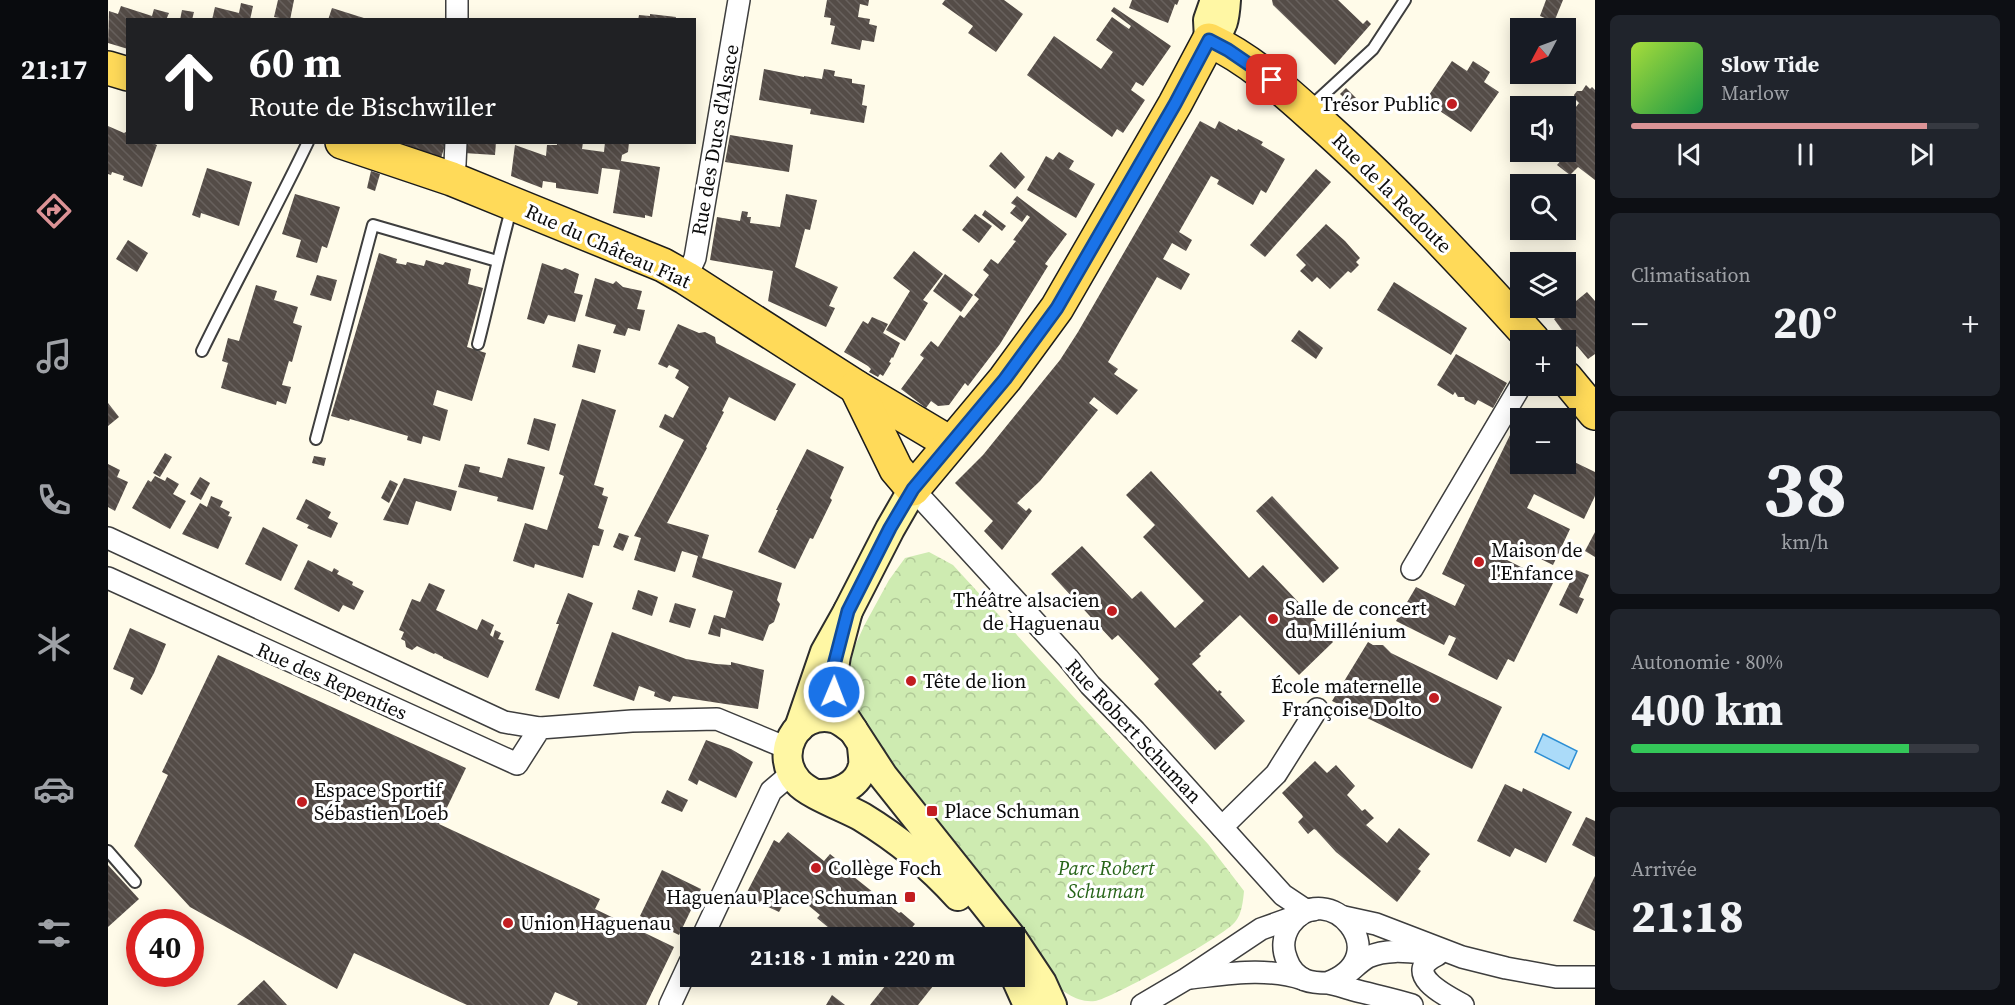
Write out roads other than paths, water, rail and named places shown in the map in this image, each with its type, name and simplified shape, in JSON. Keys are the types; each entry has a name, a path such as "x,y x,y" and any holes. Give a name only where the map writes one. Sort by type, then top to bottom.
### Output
{"main road":[{"name":"Rue de la Redoute","path":"1209,40 1257,68 1363,162 1470,271 1524,330"},
{"path":"856,387 896,469 913,489 1005,379 1057,308 1175,104 1209,40"},
{"path":"108,68 126,73"},
{"name":"Rue du Château Fiat","path":"348,144 452,178 663,266 686,278 856,387 950,443"},
{"path":"1576,390 1595,413"}],"street":[{"path":"457,0 457,18"},
{"name":"Rue des Ducs d'Alsace","path":"686,278 695,258 739,0"},
{"path":"1209,40 1208,20 1215,0"},
{"path":"1209,40 1219,32 1225,17 1226,0"},
{"path":"452,178 456,144"},
{"path":"1413,569 1515,396"},
{"path":"913,489 825,652 792,750 802,786 881,829 928,865 965,903 984,927"},
{"name":"Rue Robert Schuman","path":"913,489 1283,894 1307,912"},
{"name":"Rue des Repenties","path":"108,538 504,722 540,728 632,721 717,719 792,750"},
{"name":"Rue des Repenties","path":"108,578 517,764 540,728"},
{"path":"848,611 836,656 833,686 840,710 857,738 908,809 1003,927"},
{"path":"1222,827 1276,774 1317,709"},
{"path":"707,927 792,750 810,721 834,718 857,738 863,765 858,776 850,785 831,794 818,794"},
{"path":"1142,1005 1261,929 1307,912 1324,909 1344,917 1377,924 1462,957 1556,977 1595,977"},
{"path":"1303,979 1288,964 1284,954 1284,942 1292,923 1307,912"},
{"path":"1344,917 1355,932 1358,950 1355,962 1348,972"},
{"path":"1396,932 1426,959 1426,980 1430,986 1463,1005"},
{"path":"1327,983 1340,978 1368,957 1395,951 1426,959 1462,957"},
{"path":"1025,957 1042,983 1052,1005"},
{"path":"1186,979 1256,971 1287,974 1313,983 1327,983 1412,1005"},
{"path":"670,1005 680,984"},
{"path":"1020,987 1028,1005"}],"lane":[{"path":"1306,110 1373,49 1405,0"},
{"path":"202,351 235,282 274,214 307,144"},
{"path":"478,344 513,203"},
{"path":"316,439 373,225 497,261"},
{"path":"108,851 135,882"}],"water":[{"path":"1543,734 1577,751 1569,769 1535,752"}],"place":[{"name":"Trésor Public","path":"1452,104"},
{"name":"Maison de l'Enfance","path":"1479,562"},
{"name":"Théâtre alsacien de Haguenau","path":"1112,611"},
{"name":"Salle de concert du Millénium","path":"1273,619"},
{"name":"Tête de lion","path":"911,681"},
{"name":"École maternelle Françoise Dolto","path":"1434,698"},
{"name":"Espace Sportif Sébastien Loeb","path":"302,802"},
{"name":"Place Schuman","path":"932,811"},
{"name":"Collège Foch","path":"816,868"},
{"name":"Haguenau Place Schuman","path":"910,897"},
{"name":"Union Haguenau","path":"508,923"}],"park label":[{"name":"Parc Robert Schuman","path":"1106,880"}]}
